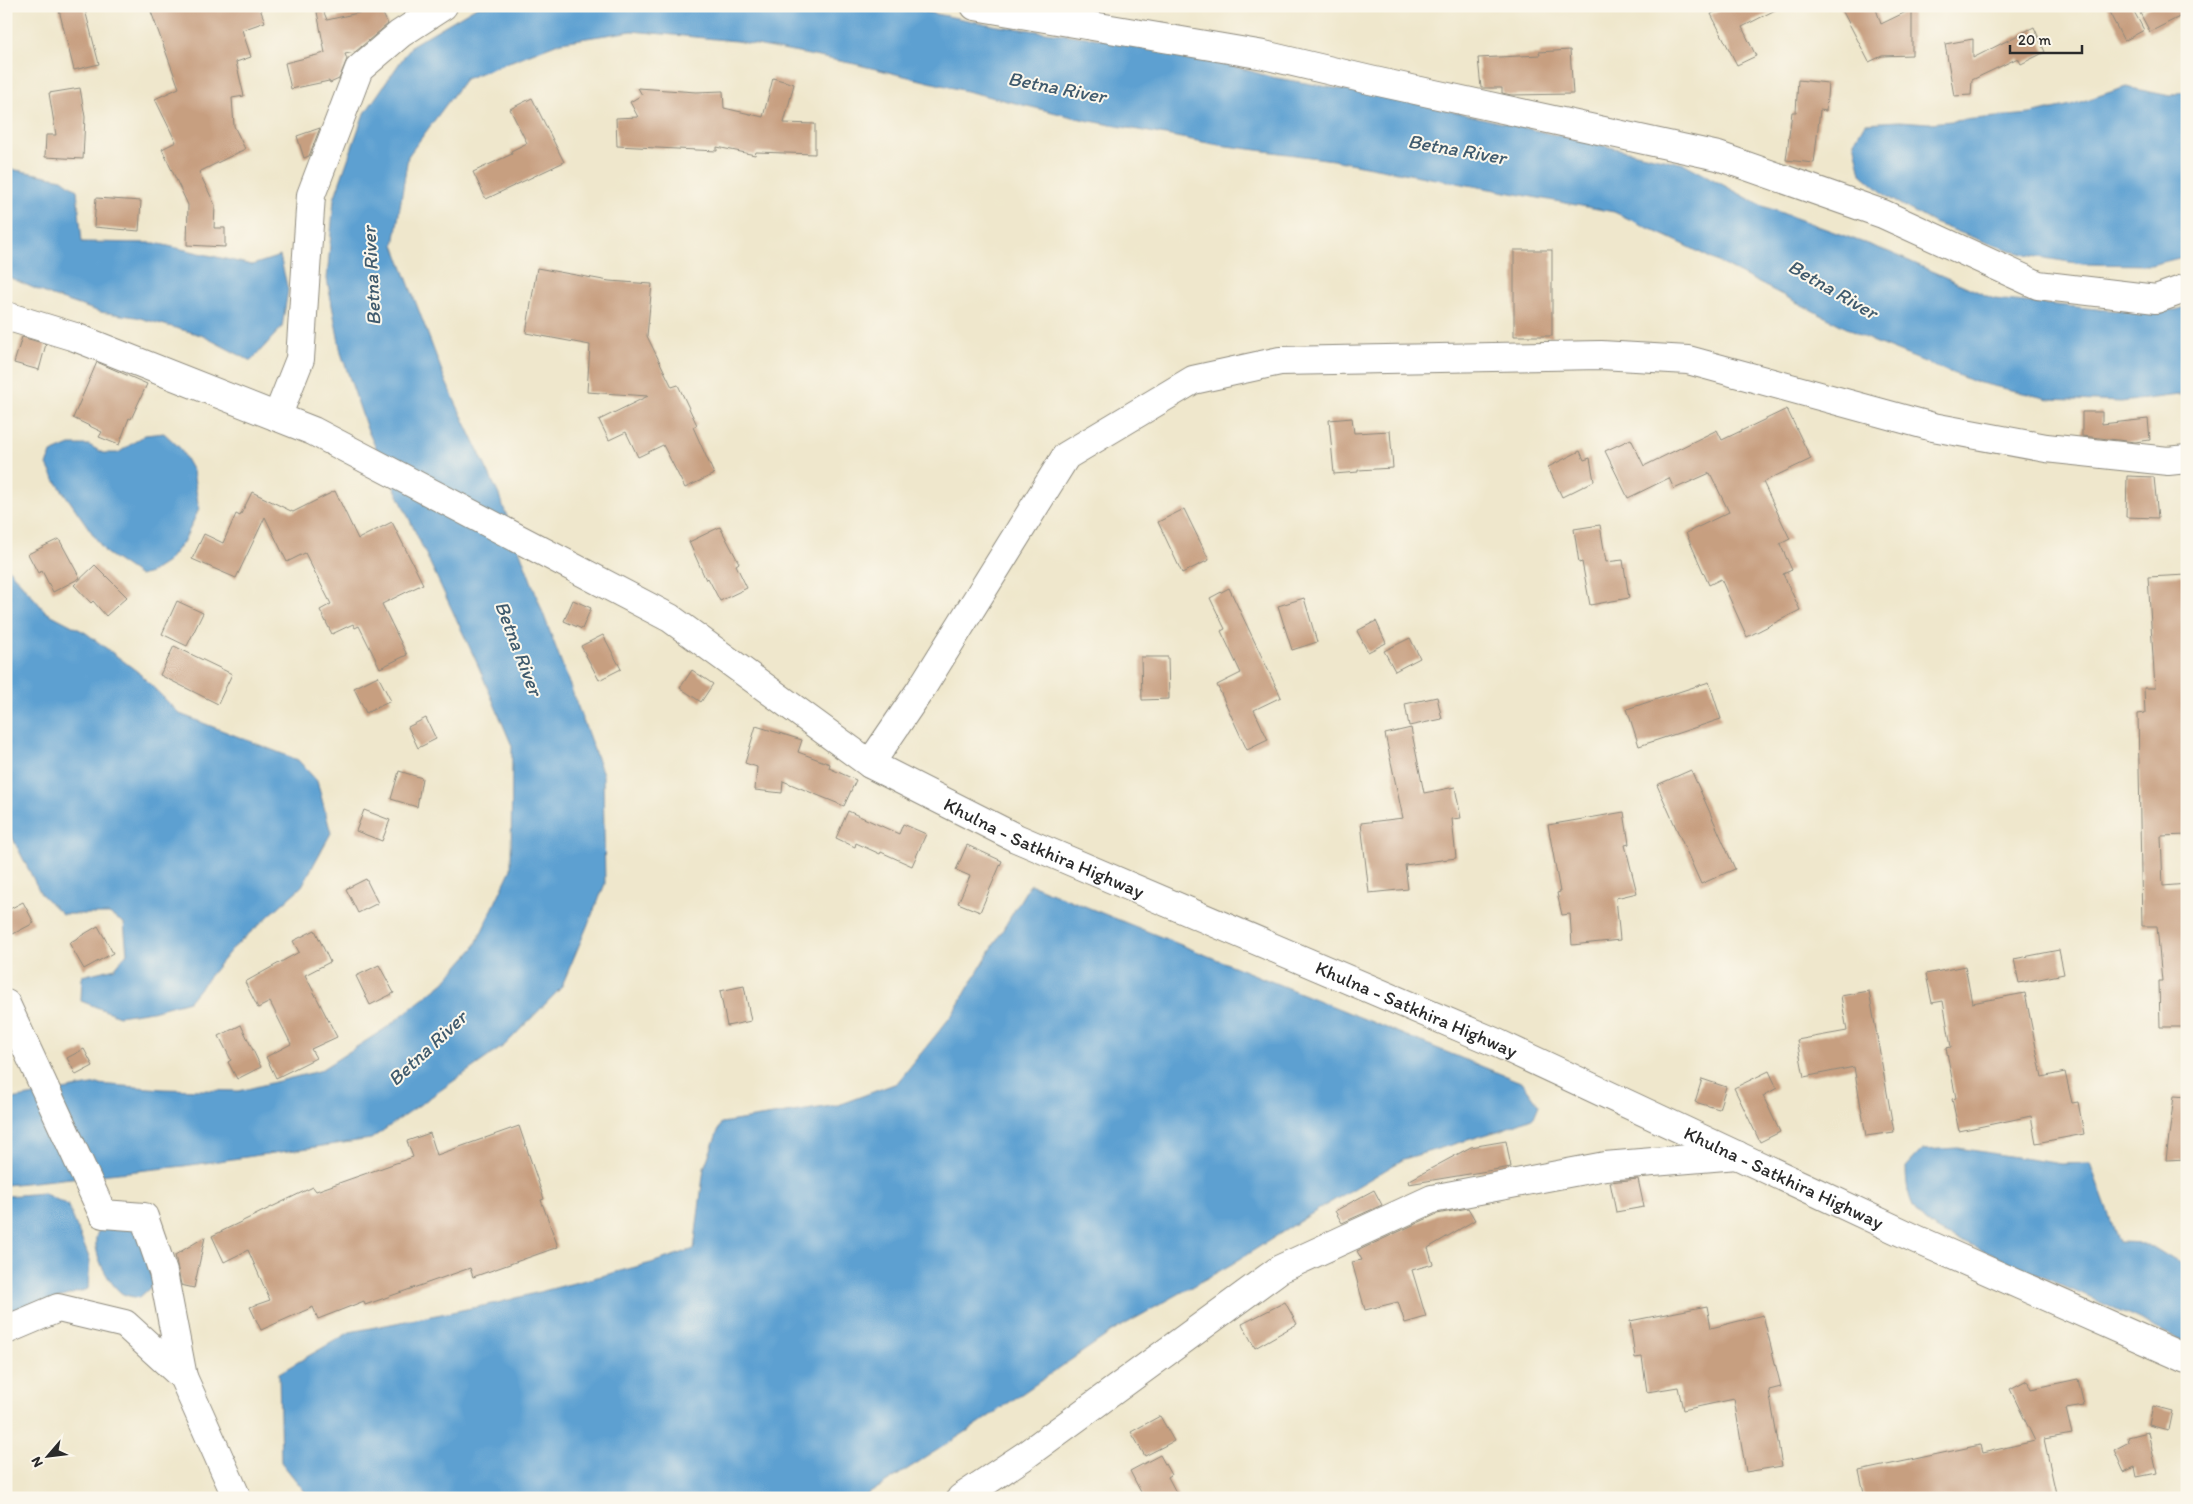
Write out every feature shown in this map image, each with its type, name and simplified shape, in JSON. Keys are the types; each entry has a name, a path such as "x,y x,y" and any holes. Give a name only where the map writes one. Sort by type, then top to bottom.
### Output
{"main road":[{"path":"277,417 300,359 311,195 359,68 400,34 443,6"},
{"path":"975,6 1264,55 1718,156 1884,214 2038,285 2156,299 2187,288"},
{"name":"Khulna - Satkhira Highway","path":"6,316 75,337 313,431 670,618 870,764 1016,838 1497,1043 1916,1239 2187,1359"},
{"path":"870,764 922,689 1066,456 1193,380 1280,361 1601,355 1688,360 1933,427 2046,448 2168,461 2187,459"},
{"path":"6,1004 103,1214 144,1217 163,1272 183,1377 236,1498"},
{"path":"961,1498 1023,1457 1280,1269 1432,1199 1605,1166 1736,1155"},
{"path":"6,1330 58,1308 125,1324 183,1377"}],"water":[{"name":"Betna River","path":"478,6 896,6 998,26 1117,41 1205,58 1271,77 1397,99 1685,164 1760,205 1889,252 1994,299 2107,310 2176,310 2187,306 2187,394 2121,402 2049,399 1972,381 1872,341 1685,245 1614,212 1333,160 1219,145 1085,120 855,64 736,41 632,31 561,42 465,79 408,156 394,245 446,382 499,495 603,774 605,884 561,988 505,1045 371,1139 184,1166 6,1185 6,1100 97,1084 163,1089 239,1091 319,1071 386,1028 444,982 474,948 511,869 512,746 477,663 367,429 341,353 327,279 334,199 363,116 412,45"},
{"path":"2126,87 2170,96 2187,90 2187,256 2151,265 2082,264 2026,255 1934,223 1889,198 1861,174 1854,142 1865,123 1899,121 1929,123 2030,114 2071,105"},
{"path":"6,168 62,179 77,190 82,242 155,243 252,265 280,256 288,290 282,327 251,361 201,335 136,317 100,312 52,296 6,276"},
{"path":"164,433 180,448 193,471 199,509 184,541 167,562 150,573 140,576 106,553 53,477 47,465 51,453 70,445 89,445 103,453 118,453 145,435"},
{"path":"6,566 46,612 86,633 138,672 180,714 298,760 317,781 331,833 302,886 231,950 189,1001 152,1011 119,1016 81,1001 82,976 115,968 127,953 124,923 109,914 62,914 41,894 6,825"},
{"path":"1030,884 1523,1083 1539,1105 1534,1117 1501,1130 1404,1159 1232,1264 1113,1331 972,1428 862,1498 310,1498 281,1462 279,1373 350,1332 497,1303 651,1263 694,1249 704,1168 721,1123 838,1105 897,1083 952,1015"},
{"path":"1958,1148 2061,1164 2090,1163 2119,1243 2148,1244 2187,1268 2187,1340 2182,1341 2114,1308 1959,1240 1923,1220 1911,1202 1906,1167 1922,1150"},
{"path":"43,1193 68,1205 90,1260 88,1289 32,1306 6,1311 6,1196"},
{"path":"116,1223 136,1231 142,1237 149,1253 155,1283 139,1298 125,1295 117,1289 106,1273 97,1253 97,1235 101,1228"}],"building":[{"path":"58,6 84,6 99,64 74,70"},
{"path":"149,6 259,6 265,22 242,30 251,57 236,62 244,96 232,98 234,126 245,149 199,172 215,205 214,228 225,228 225,247 187,245 188,205 162,149 176,142 155,99 179,88"},
{"path":"1727,6 1783,6 1742,27 1756,56 1737,65 1711,14"},
{"path":"1840,6 1875,6 1881,24 1912,9 1912,55 1882,56 1869,62"},
{"path":"2106,6 2131,6 2144,30 2124,41"},
{"path":"2152,6 2187,6 2187,13 2150,32 2140,13"},
{"path":"380,8 388,24 355,52 345,54 347,59 339,79 330,83 329,81 291,89 285,63 325,53 317,12 323,10 327,20"},
{"path":"2034,27 2045,52 2021,64 2018,58 1972,80 1971,95 1954,96 1945,44 1973,39 1973,58"},
{"path":"1570,50 1573,94 1511,95 1502,93 1502,88 1481,88 1478,58 1540,55 1539,52"},
{"path":"773,78 794,84 784,123 815,124 815,154 756,152 755,155 717,147 717,151 617,146 616,118 638,117 630,102 642,95 638,88 696,92 723,91 724,108 763,117"},
{"path":"1798,80 1828,83 1826,111 1820,110 1814,163 1786,160 1792,112 1796,112"},
{"path":"80,88 85,117 83,159 45,157 46,135 56,135 49,93"},
{"path":"532,98 564,162 486,199 473,172 512,154 511,151 527,143 510,109"},
{"path":"320,128 309,156 304,158 297,136"},
{"path":"96,198 141,201 139,231 94,227"},
{"path":"1514,250 1552,250 1552,336 1514,336"},
{"path":"537,268 609,281 652,284 647,336 672,387 678,385 697,425 693,427 714,474 685,488 663,445 638,457 626,432 609,440 599,420 648,396 587,392 590,345 526,333"},
{"path":"22,337 46,344 39,370 14,363"},
{"path":"97,362 147,384 131,419 129,418 119,445 99,437 102,432 73,418"},
{"path":"1787,409 1811,459 1763,482 1790,539 1780,544 1792,570 1783,574 1800,610 1747,637 1721,579 1709,585 1686,533 1729,512 1710,473 1674,489 1669,478 1628,498 1605,451 1631,439 1644,466 1717,430 1722,440"},
{"path":"2082,412 2102,412 2102,424 2148,419 2150,440 2135,442 2082,436"},
{"path":"1352,418 1354,433 1390,431 1393,468 1358,470 1358,472 1334,474 1329,420"},
{"path":"1580,451 1584,460 1590,458 1594,481 1562,497 1548,467"},
{"path":"2127,476 2154,477 2158,518 2126,517"},
{"path":"335,491 358,539 392,522 423,584 382,604 407,655 380,668 359,626 355,628 353,624 332,634 320,610 331,604 305,553 287,562 265,517 236,578 192,559 204,534 223,543 236,514 240,516 252,492 293,512"},
{"path":"1184,509 1209,560 1182,573 1158,522"},
{"path":"1600,525 1606,562 1623,560 1629,598 1590,605 1582,562 1579,563 1574,529"},
{"path":"720,527 739,563 736,565 747,588 720,601 708,578 706,580 689,542"},
{"path":"59,539 80,578 53,592 42,571 38,573 28,554"},
{"path":"95,565 127,597 106,616 93,601 91,603 74,585"},
{"path":"2187,575 2187,835 2161,836 2163,886 2187,884 2187,1027 2160,1027 2159,981 2162,981 2157,926 2142,926 2138,714 2145,713 2144,688 2155,688 2148,577"},
{"path":"1229,588 1281,697 1254,710 1268,740 1247,750 1217,685 1241,673 1221,631 1225,629 1210,598"},
{"path":"1304,598 1317,642 1292,650 1278,606"},
{"path":"573,600 591,608 582,629 564,621"},
{"path":"177,601 203,613 187,646 162,634"},
{"path":"1376,621 1386,643 1368,652 1357,631"},
{"path":"603,635 621,669 599,680 581,646"},
{"path":"1410,638 1420,658 1395,671 1384,651"},
{"path":"174,646 232,674 218,704 160,675"},
{"path":"1141,657 1168,657 1169,699 1142,700"},
{"path":"692,670 713,684 701,702 680,688"},
{"path":"378,676 391,701 366,713 354,688"},
{"path":"1709,682 1721,719 1639,746 1627,709"},
{"path":"1437,697 1442,719 1409,726 1405,704"},
{"path":"426,718 436,739 418,748 408,727"},
{"path":"756,726 802,740 798,752 830,764 829,768 856,780 844,806 783,781 782,793 755,790 757,767 745,763"},
{"path":"1411,728 1424,793 1455,787 1461,818 1452,819 1456,858 1405,865 1408,889 1369,893 1361,823 1403,818 1385,734"},
{"path":"1691,770 1735,869 1701,884 1657,785"},
{"path":"399,771 422,778 417,807 391,799"},
{"path":"364,810 390,820 382,841 356,831"},
{"path":"848,811 899,834 903,824 926,834 912,866 881,852 880,854 856,843 855,847 836,838"},
{"path":"1624,812 1629,844 1625,845 1637,893 1616,898 1620,940 1572,945 1570,914 1562,915 1557,893 1560,892 1548,825"},
{"path":"967,845 1002,861 980,912 958,903 970,876 956,870"},
{"path":"366,879 378,903 358,913 346,889"},
{"path":"23,902 34,923 13,934 6,921 6,911"},
{"path":"98,926 113,953 84,969 69,943"},
{"path":"315,930 330,962 305,975 337,1037 311,1049 316,1058 276,1078 266,1057 291,1044 270,1002 258,1008 245,982 299,952 293,941"},
{"path":"2059,950 2064,974 2019,983 2014,959"},
{"path":"379,965 394,993 370,1005 356,976"},
{"path":"1965,966 1972,1003 2025,993 2042,1077 2065,1072 2072,1103 2078,1102 2084,1134 2036,1143 2031,1116 1959,1131 1952,1099 1956,1098 1946,1048 1951,1047 1943,1001 1932,1003 1926,974"},
{"path":"744,986 751,1021 727,1026 720,991"},
{"path":"1869,991 1894,1132 1866,1136 1854,1067 1804,1077 1797,1040 1847,1031 1841,996"},
{"path":"241,1025 261,1067 237,1079 228,1062 231,1060 219,1036"},
{"path":"84,1049 93,1066 76,1075 67,1058"},
{"path":"1769,1071 1777,1088 1763,1096 1780,1132 1760,1142 1734,1088"},
{"path":"1702,1079 1726,1087 1719,1109 1695,1102"},
{"path":"2174,1096 2187,1097 2187,1159 2166,1160"},
{"path":"519,1126 544,1199 541,1200 558,1247 473,1277 470,1268 365,1305 364,1301 318,1319 313,1307 261,1330 250,1307 270,1300 248,1250 224,1262 212,1236 313,1187 316,1191 413,1157 407,1141 430,1133 437,1155"},
{"path":"1506,1141 1511,1167 1409,1184 1408,1181 1471,1147"},
{"path":"1638,1179 1644,1207 1616,1212 1610,1182"},
{"path":"1374,1190 1382,1205 1342,1223 1335,1211"},
{"path":"1468,1208 1475,1220 1428,1248 1433,1264 1412,1270 1426,1317 1405,1323 1398,1302 1365,1310 1352,1262 1362,1260 1357,1251 1437,1214"},
{"path":"205,1237 194,1288 181,1285 175,1255"},
{"path":"1285,1302 1297,1324 1255,1348 1242,1324"},
{"path":"1707,1306 1711,1328 1763,1315 1781,1387 1769,1390 1782,1466 1746,1472 1734,1399 1683,1410 1678,1387 1647,1392 1642,1357 1635,1358 1630,1321"},
{"path":"2078,1379 2084,1406 2066,1409 2072,1434 2044,1439 2057,1498 1865,1498 1859,1471 1980,1445 1982,1453 2035,1441 2010,1389 2027,1380 2031,1389"},
{"path":"2153,1406 2172,1411 2168,1430 2149,1425"},
{"path":"1160,1416 1174,1441 1145,1456 1131,1432"},
{"path":"2148,1432 2157,1473 2137,1477 2135,1467 2124,1472 2114,1450 2129,1442 2128,1437"},
{"path":"1160,1455 1171,1475 1168,1477 1179,1498 1144,1498 1130,1471"}]}
